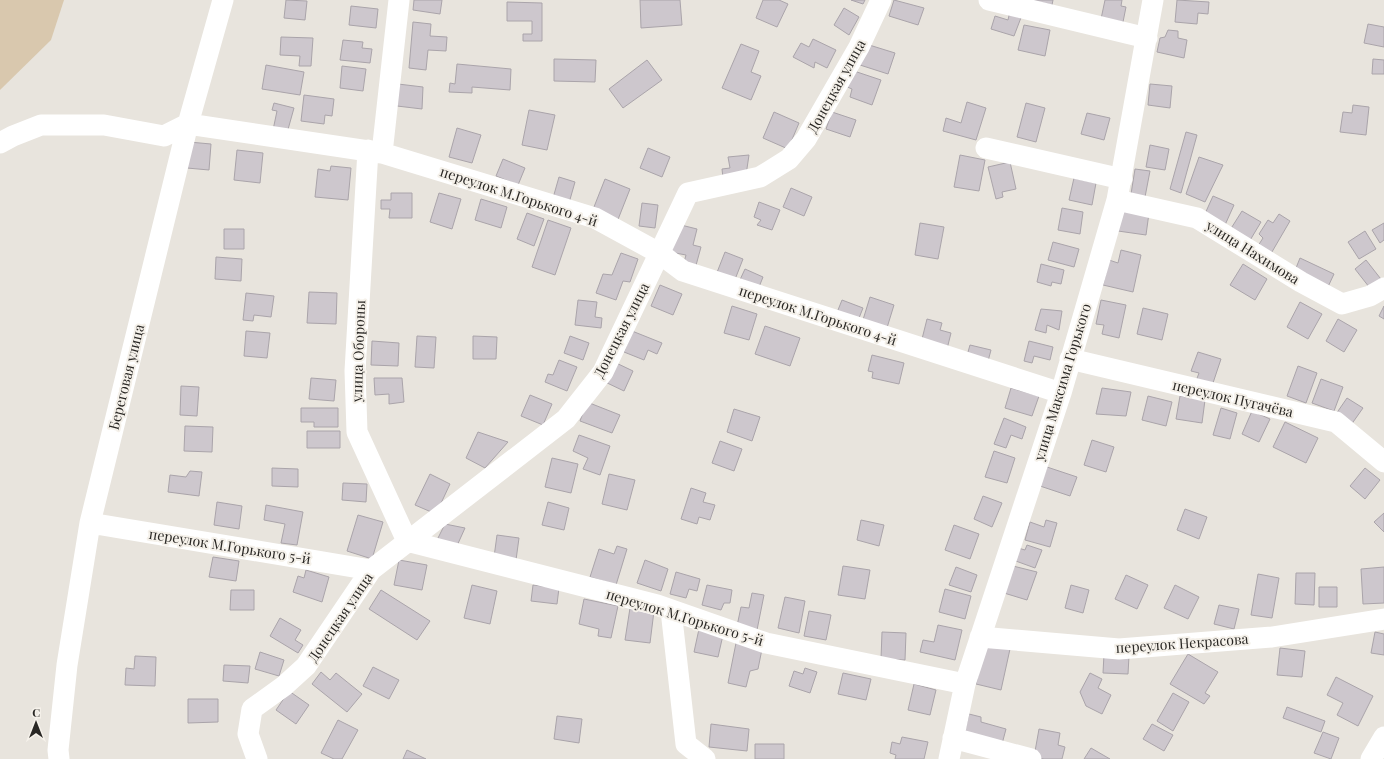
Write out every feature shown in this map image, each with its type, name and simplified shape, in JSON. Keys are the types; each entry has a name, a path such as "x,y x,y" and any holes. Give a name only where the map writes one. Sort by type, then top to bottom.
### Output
{"street":[{"name":"Береговая улица","path":"59,759 58,750 67,665 90,523 188,124 223,0"},
{"name":"улица Обороны","path":"399,0 375,152 355,371 357,432 407,541"},
{"name":"Донецкая улица","path":"257,759 248,734 252,709 284,686 306,666 371,570 566,419 603,372 688,193 760,177 788,159 806,139 859,47 881,0"},
{"path":"989,0 1147,38"},
{"name":"улица Максима Горького","path":"949,759 965,684 1061,393 1117,200 1122,179 1153,0"},
{"path":"0,143 41,125 104,125 164,136 188,124"},
{"name":"переулок М.Горького 4-й","path":"188,124 375,152 595,218 659,253 682,271 1061,393"},
{"path":"986,148 1122,179"},
{"name":"улица Нахимова","path":"1117,200 1197,218 1301,282 1342,304 1370,296 1384,288"},
{"name":"переулок Пугачёва","path":"1070,359 1336,422 1384,462"},
{"name":"переулок М.Горького 5-й","path":"90,523 371,570"},
{"name":"переулок М.Горького 5-й","path":"407,541 650,604 766,643 965,684"},
{"path":"671,610 686,744 705,759"},
{"name":"переулок Некрасова","path":"980,637 1119,649 1272,638 1384,619"},
{"path":"954,738 1031,759"},
{"path":"1371,759 1384,738"}],"shaded area":[{"path":"0,0 64,0 51,40 0,90"}],"building":[{"path":"286,0 307,1 305,20 284,18"},
{"path":"414,0 442,0 440,14 413,10"},
{"path":"640,0 680,0 682,25 641,28"},
{"path":"763,0 779,0 788,4 777,27 756,18"},
{"path":"851,0 865,0 863,4"},
{"path":"894,0 924,8 918,25 889,16"},
{"path":"1028,0 1053,0 1052,5"},
{"path":"1105,0 1122,0 1121,6 1126,7 1123,22 1101,19"},
{"path":"1177,0 1209,2 1208,14 1198,13 1197,24 1175,22"},
{"path":"507,2 542,3 542,41 523,41 523,34 532,34 532,21 507,21"},
{"path":"351,6 378,9 376,28 349,25"},
{"path":"844,8 859,17 849,35 834,25"},
{"path":"1010,11 1022,15 1014,36 991,29 995,16 1008,20"},
{"path":"413,22 431,24 430,36 447,37 446,51 428,50 426,70 409,68"},
{"path":"1368,24 1384,27 1384,47 1364,43"},
{"path":"1024,25 1050,30 1045,56 1018,50"},
{"path":"1168,30 1178,31 1178,38 1187,40 1184,58 1157,52 1160,38 1165,37"},
{"path":"281,37 313,38 311,66 299,66 300,56 280,55"},
{"path":"813,39 836,50 827,68 815,62 814,68 793,57 801,43 809,47"},
{"path":"343,40 363,42 362,48 372,49 370,63 340,60"},
{"path":"741,44 759,51 751,72 761,76 751,100 722,88"},
{"path":"866,44 895,53 888,74 860,65"},
{"path":"554,59 596,60 595,82 554,81"},
{"path":"1373,59 1384,60 1384,74 1372,74"},
{"path":"647,60 662,80 623,108 609,89"},
{"path":"457,64 511,69 510,90 472,87 472,93 449,92 450,83 455,84"},
{"path":"266,65 304,72 300,95 262,89"},
{"path":"342,66 366,69 363,91 340,88"},
{"path":"851,70 881,80 872,105 850,97 852,89 845,86"},
{"path":"398,84 423,87 422,109 397,106"},
{"path":"1150,84 1172,86 1170,108 1148,105"},
{"path":"304,95 334,99 332,116 325,115 324,124 301,121"},
{"path":"967,102 986,108 976,140 943,131 946,118 961,123"},
{"path":"274,103 294,108 287,133 273,130 277,111 272,110"},
{"path":"1026,103 1045,108 1036,142 1017,137"},
{"path":"1353,105 1369,107 1366,135 1340,132 1343,112 1352,113"},
{"path":"529,110 555,115 547,150 522,145"},
{"path":"774,112 799,123 788,149 763,138"},
{"path":"832,112 856,120 850,137 826,129"},
{"path":"1087,113 1110,118 1104,140 1081,134"},
{"path":"457,128 481,135 472,163 449,157"},
{"path":"1186,132 1197,135 1181,193 1170,189"},
{"path":"189,142 211,144 209,170 187,168"},
{"path":"1150,145 1169,149 1165,170 1146,167"},
{"path":"648,148 670,157 662,177 640,168"},
{"path":"237,150 263,153 260,183 234,180"},
{"path":"749,155 746,175 723,178 722,169 730,168 728,157"},
{"path":"960,155 985,160 979,191 954,187"},
{"path":"1199,157 1223,165 1205,202 1186,194"},
{"path":"503,159 525,168 518,185 496,176"},
{"path":"1010,162 1016,189 1002,192 1003,197 996,199 988,167"},
{"path":"331,166 351,168 348,200 315,197 318,169 330,171"},
{"path":"1135,169 1150,171 1145,197 1131,194"},
{"path":"559,177 575,182 569,203 553,198"},
{"path":"1074,178 1096,183 1092,205 1069,200"},
{"path":"605,179 630,189 617,222 592,212"},
{"path":"791,188 812,197 804,216 783,207"},
{"path":"391,193 412,193 412,218 389,218 390,209 381,209 381,200 391,200"},
{"path":"439,193 461,199 452,229 430,222"},
{"path":"1213,196 1234,205 1225,225 1204,216"},
{"path":"481,199 507,207 501,228 475,220"},
{"path":"759,202 780,210 772,230 757,225 761,220 754,217"},
{"path":"642,203 658,205 655,228 639,226"},
{"path":"1062,208 1083,212 1080,234 1058,230"},
{"path":"1122,209 1149,213 1146,235 1118,231"},
{"path":"1242,211 1261,222 1249,242 1230,230"},
{"path":"527,213 544,219 534,246 517,239"},
{"path":"1279,214 1290,221 1269,257 1256,249 1263,238 1259,234 1268,220 1273,223"},
{"path":"548,220 571,228 555,275 532,267"},
{"path":"920,223 944,227 938,259 915,255"},
{"path":"1384,223 1384,240 1380,243 1372,230"},
{"path":"677,224 697,229 693,245 701,247 695,269 683,266 686,255 670,252"},
{"path":"224,229 244,229 244,249 224,249"},
{"path":"1365,231 1376,249 1359,259 1348,242"},
{"path":"1053,242 1079,249 1074,267 1048,260"},
{"path":"1121,250 1141,255 1133,292 1103,285 1109,260 1118,263"},
{"path":"725,252 743,259 734,282 716,275"},
{"path":"621,253 638,259 630,282 623,281 616,300 596,293 603,274 612,275"},
{"path":"216,257 242,259 241,281 215,279"},
{"path":"1300,258 1334,274 1326,291 1296,268"},
{"path":"1366,260 1384,283 1373,292 1355,269"},
{"path":"1041,264 1064,270 1061,284 1052,282 1051,286 1037,282"},
{"path":"1243,264 1267,279 1255,300 1230,285"},
{"path":"745,269 763,277 757,292 738,284"},
{"path":"660,285 682,294 673,315 651,306"},
{"path":"309,292 337,293 336,324 307,323"},
{"path":"246,293 274,296 271,317 254,315 253,321 243,320"},
{"path":"870,297 894,305 886,331 862,323"},
{"path":"578,300 597,302 595,317 602,318 601,328 575,325"},
{"path":"842,300 863,308 857,323 836,315"},
{"path":"1101,300 1126,305 1119,338 1102,334 1104,325 1096,324"},
{"path":"1300,302 1322,314 1308,339 1287,327"},
{"path":"732,306 757,314 749,340 724,333"},
{"path":"1384,306 1384,319 1379,316"},
{"path":"1143,308 1168,314 1162,340 1137,334"},
{"path":"1041,309 1062,311 1059,330 1047,325 1046,333 1035,330"},
{"path":"927,319 942,323 940,330 951,333 947,349 921,343"},
{"path":"1338,319 1357,330 1344,352 1326,341"},
{"path":"765,326 800,338 790,366 755,354"},
{"path":"246,331 270,333 267,358 244,356"},
{"path":"632,331 662,343 657,354 648,350 644,360 624,352"},
{"path":"417,336 436,337 434,368 415,367"},
{"path":"473,336 497,337 496,359 473,359"},
{"path":"570,336 589,343 583,360 564,353"},
{"path":"372,341 399,343 398,366 371,365"},
{"path":"1029,341 1053,347 1050,360 1034,356 1032,363 1024,361"},
{"path":"970,345 991,350 987,365 966,359"},
{"path":"1198,352 1221,359 1212,386 1196,381 1199,373 1191,371"},
{"path":"872,355 904,363 899,384 872,378 873,372 868,371"},
{"path":"559,360 577,367 567,391 545,382 548,374 553,375"},
{"path":"612,361 633,371 624,391 603,381"},
{"path":"1298,366 1317,373 1306,403 1287,396"},
{"path":"311,378 336,380 334,401 309,399"},
{"path":"374,378 402,378 404,402 389,404 389,394 375,395"},
{"path":"1321,379 1343,387 1334,411 1312,403"},
{"path":"181,386 199,387 197,416 180,415"},
{"path":"1011,388 1039,396 1032,416 1005,408"},
{"path":"1102,388 1131,392 1126,416 1096,414"},
{"path":"530,395 552,404 543,425 521,416"},
{"path":"1148,396 1172,402 1166,426 1142,420"},
{"path":"1180,396 1205,400 1202,423 1176,419"},
{"path":"1347,398 1363,408 1351,425 1336,414"},
{"path":"587,402 620,415 612,433 580,421"},
{"path":"301,408 338,408 338,427 314,427 314,422 301,422"},
{"path":"1221,408 1237,413 1230,439 1213,435"},
{"path":"734,409 760,417 752,441 727,432"},
{"path":"1252,411 1270,419 1259,442 1242,434"},
{"path":"1004,418 1026,427 1022,439 1011,435 1006,448 994,444"},
{"path":"1285,422 1318,438 1306,463 1273,447"},
{"path":"185,426 213,427 212,452 184,451"},
{"path":"307,431 340,431 340,448 307,448"},
{"path":"478,432 508,442 485,468 466,458"},
{"path":"579,435 610,446 600,475 583,469 588,458 573,451"},
{"path":"1092,440 1114,447 1106,472 1084,465"},
{"path":"720,441 742,449 734,471 712,463"},
{"path":"994,451 1015,458 1007,483 985,477"},
{"path":"552,458 578,464 571,493 545,487"},
{"path":"1047,467 1077,477 1070,496 1040,486"},
{"path":"272,468 298,469 298,487 272,486"},
{"path":"1365,468 1380,480 1365,499 1350,486"},
{"path":"190,471 202,472 199,496 168,492 170,475 186,477"},
{"path":"430,474 450,484 436,514 415,505"},
{"path":"609,474 635,480 627,510 602,504"},
{"path":"343,483 367,484 366,502 342,500"},
{"path":"691,488 706,493 703,502 715,505 710,520 699,517 697,524 681,519"},
{"path":"983,496 1002,503 992,527 974,519"},
{"path":"217,502 242,506 239,529 214,525"},
{"path":"548,502 569,508 564,530 542,525"},
{"path":"266,505 303,512 297,545 281,543 285,524 264,520"},
{"path":"1185,509 1207,517 1199,539 1177,530"},
{"path":"1384,513 1384,532 1374,522"},
{"path":"358,515 383,522 372,559 347,551"},
{"path":"861,520 884,525 879,546 857,540"},
{"path":"1046,520 1057,523 1050,547 1025,540 1030,522 1044,527"},
{"path":"445,524 465,528 456,548 436,542"},
{"path":"954,525 979,534 970,559 945,550"},
{"path":"497,535 519,538 516,560 494,557"},
{"path":"1027,545 1042,550 1035,568 1013,560 1018,548 1025,550"},
{"path":"617,546 627,549 616,585 590,577 599,549 614,554"},
{"path":"213,557 239,561 236,581 209,577"},
{"path":"399,560 427,565 422,590 394,585"},
{"path":"645,560 668,569 661,591 637,583"},
{"path":"843,566 870,570 865,599 838,595"},
{"path":"1013,566 1037,572 1027,600 1004,593"},
{"path":"956,567 977,575 971,592 949,585"},
{"path":"1384,567 1384,603 1363,604 1361,569"},
{"path":"306,570 329,577 322,602 293,592 298,576 304,578"},
{"path":"676,572 700,579 697,591 689,589 686,598 670,594"},
{"path":"1296,573 1315,573 1314,605 1295,604"},
{"path":"1258,574 1279,578 1272,618 1251,615"},
{"path":"1126,575 1148,585 1137,609 1115,599"},
{"path":"472,585 497,591 490,624 464,618"},
{"path":"533,585 559,588 557,604 531,601"},
{"path":"707,585 732,590 730,603 724,603 721,610 702,605"},
{"path":"1071,585 1089,590 1083,613 1065,608"},
{"path":"1175,585 1199,597 1188,619 1164,608"},
{"path":"1319,587 1337,587 1337,607 1319,607"},
{"path":"945,589 971,596 965,619 939,612"},
{"path":"231,590 254,590 254,610 230,610"},
{"path":"381,590 430,621 417,640 369,609"},
{"path":"752,593 764,595 757,630 737,626 741,607 749,608"},
{"path":"785,597 805,601 799,633 778,628"},
{"path":"584,599 618,606 611,638 598,636 599,629 579,624"},
{"path":"1219,605 1239,609 1234,629 1214,624"},
{"path":"630,608 654,611 650,643 625,640"},
{"path":"809,611 831,615 826,640 804,636"},
{"path":"280,618 301,630 295,640 303,645 298,653 270,636"},
{"path":"938,625 962,630 955,660 920,652 923,640 934,642"},
{"path":"699,629 723,635 718,657 694,652"},
{"path":"882,632 906,633 905,660 881,659"},
{"path":"1375,632 1384,634 1384,655 1371,653"},
{"path":"736,643 762,649 758,669 750,671 746,687 728,683"},
{"path":"985,644 1010,649 1001,690 976,684"},
{"path":"1280,648 1305,651 1302,677 1277,675"},
{"path":"260,652 284,660 279,676 255,669"},
{"path":"1104,654 1129,656 1128,674 1103,673"},
{"path":"1188,654 1218,672 1205,693 1210,696 1204,704 1170,684"},
{"path":"135,656 156,657 155,686 125,685 126,668 134,669"},
{"path":"224,665 250,666 248,683 223,681"},
{"path":"373,667 399,680 389,699 363,686"},
{"path":"805,668 817,672 810,693 789,686 794,671 803,674"},
{"path":"321,672 330,680 336,673 362,694 347,712 312,684"},
{"path":"843,673 871,679 866,700 838,694"},
{"path":"1090,673 1102,679 1098,688 1111,695 1102,714 1086,706 1080,692"},
{"path":"1336,677 1373,696 1358,726 1337,715 1343,703 1327,695"},
{"path":"914,684 936,690 930,715 908,710"},
{"path":"289,691 309,705 296,724 276,710"},
{"path":"1173,693 1189,702 1173,731 1157,721"},
{"path":"188,699 218,699 218,722 188,723"},
{"path":"1287,707 1325,721 1321,732 1283,718"},
{"path":"969,714 981,717 981,722 1006,729 1002,744 964,734"},
{"path":"557,716 582,719 579,743 554,739"},
{"path":"338,720 358,730 342,759 334,759 321,753"},
{"path":"711,724 749,729 747,751 709,747"},
{"path":"1152,724 1173,735 1164,751 1143,739"},
{"path":"1039,729 1060,733 1058,745 1065,747 1062,759 1044,759 1034,757"},
{"path":"1323,732 1339,738 1331,759 1314,753"},
{"path":"902,737 928,742 924,759 895,759 896,755 890,753 892,742 900,744"},
{"path":"755,744 784,744 784,759 755,759"},
{"path":"1091,748 1110,759 1084,759"},
{"path":"407,750 426,759 403,759"}]}
